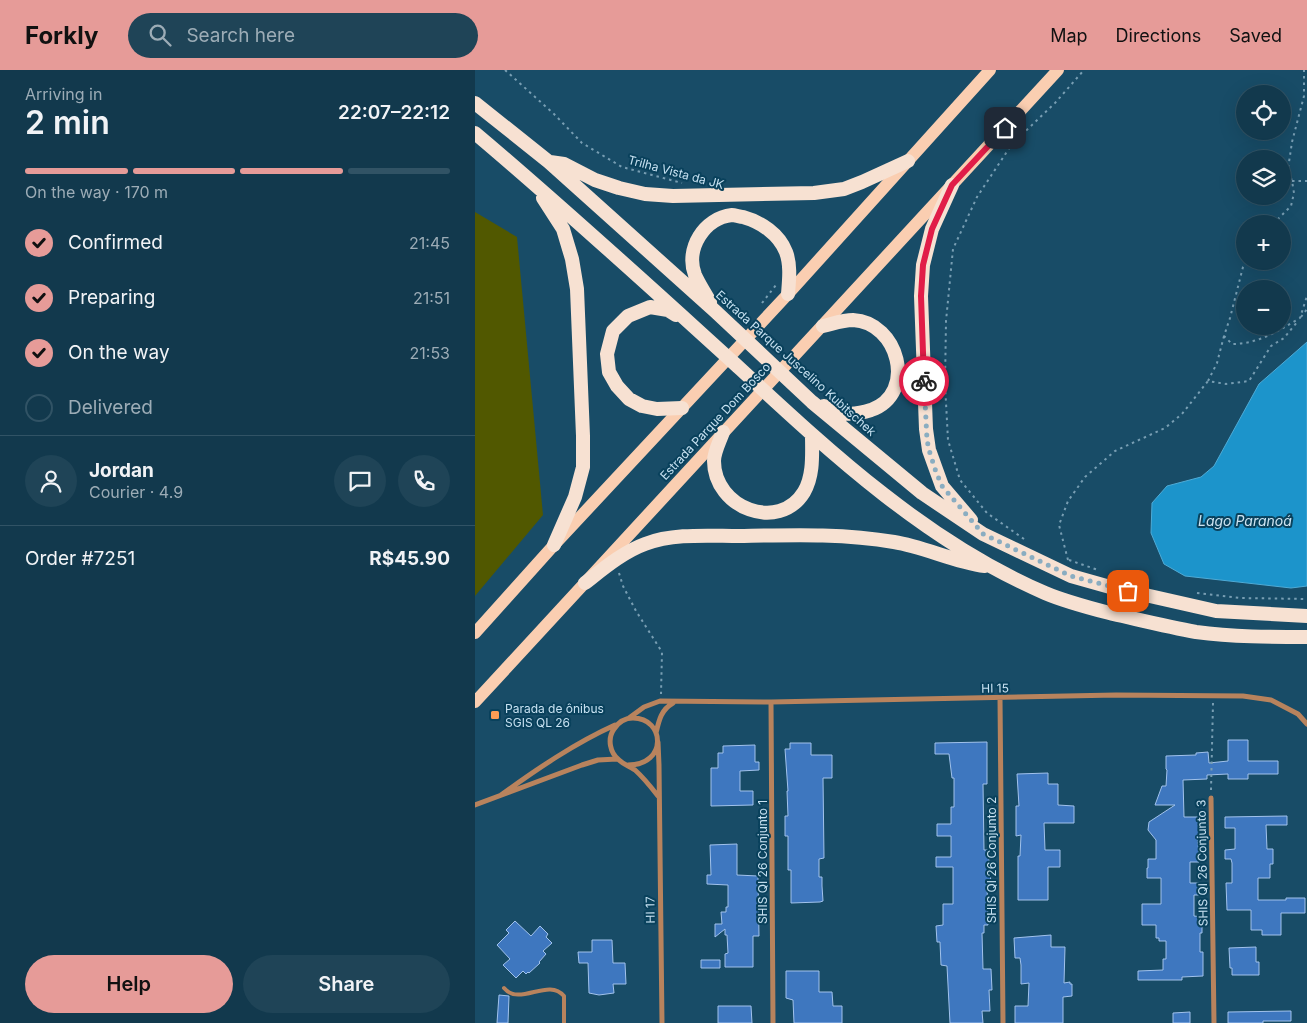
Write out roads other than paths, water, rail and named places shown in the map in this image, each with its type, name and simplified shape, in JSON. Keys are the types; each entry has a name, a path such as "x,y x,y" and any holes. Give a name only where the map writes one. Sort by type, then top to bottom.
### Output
{"highway":[{"name":"Estrada Parque Juscelino Kubitschek","path":"475,103 549,162 813,402 922,493 983,534 1071,576 1110,588 1215,611 1307,616"},
{"path":"475,133 533,182 812,435 861,477 921,522 992,567 1047,594 1095,609 1156,624 1198,632 1271,637 1307,637"},
{"path":"549,162 564,164 595,180 619,188 645,194 682,196 814,193 844,189 908,160"},
{"path":"533,182 563,229 572,259 577,289 583,467 575,497 554,545"},
{"path":"952,185 932,229 923,265 921,296 926,429 929,450 942,486 983,534"},
{"path":"715,312 694,274 692,258 696,240 710,224 732,215 756,221 774,233 786,252 789,271 788,294"},
{"path":"682,408 657,409 643,406 629,398 617,386 609,372 607,354 613,331 628,316 650,307 668,310 692,325"},
{"path":"813,402 842,413 860,414 880,407 893,395 897,383 898,367 895,352 885,337 874,326 853,320 823,326"},
{"path":"723,432 714,461 717,478 725,495 741,507 760,512 777,511 792,505 804,492 810,477 812,435"},
{"path":"585,583 615,560 644,544 671,537 799,535 856,537 895,542 971,564 992,567"}],"main road":[{"path":"475,633 554,545 757,328 990,70"},
{"name":"Estrada Parque Dom Bosco","path":"475,702 1058,70"}],"street":[{"name":"HI 15","path":"629,718 644,706 660,701 771,702 1116,695 1243,696 1271,700 1298,714 1307,724"},
{"name":"SHIS QI 26 Conjunto 2","path":"1000,698 1003,1023"},
{"path":"628,765 639,765 648,761 655,752 656,733 662,712 674,702"},
{"name":"SHIS QI 26 Conjunto 1","path":"771,702 773,1023"},
{"path":"497,797 597,733 629,718 645,721 652,726 656,733"},
{"path":"617,760 611,751 610,742 612,732 618,724"},
{"name":"HI 17","path":"657,742 659,765 662,1023"},
{"path":"475,805 597,760 617,760 628,765 659,796"},
{"name":"SHIS QI 26 Conjunto 3","path":"1211,798 1214,1023"}],"lane":[{"path":"504,988 508,993 516,996 552,989 560,991 564,996 564,1023"}],"water":[{"name":"Lago Paranoá","path":"1307,342 1307,586 1291,588 1185,576 1164,564 1151,533 1152,503 1167,486 1201,477 1214,466 1259,384"}],"place":[{"name":"Parada de ônibus SGIS QL 26","path":"495,715"}]}
